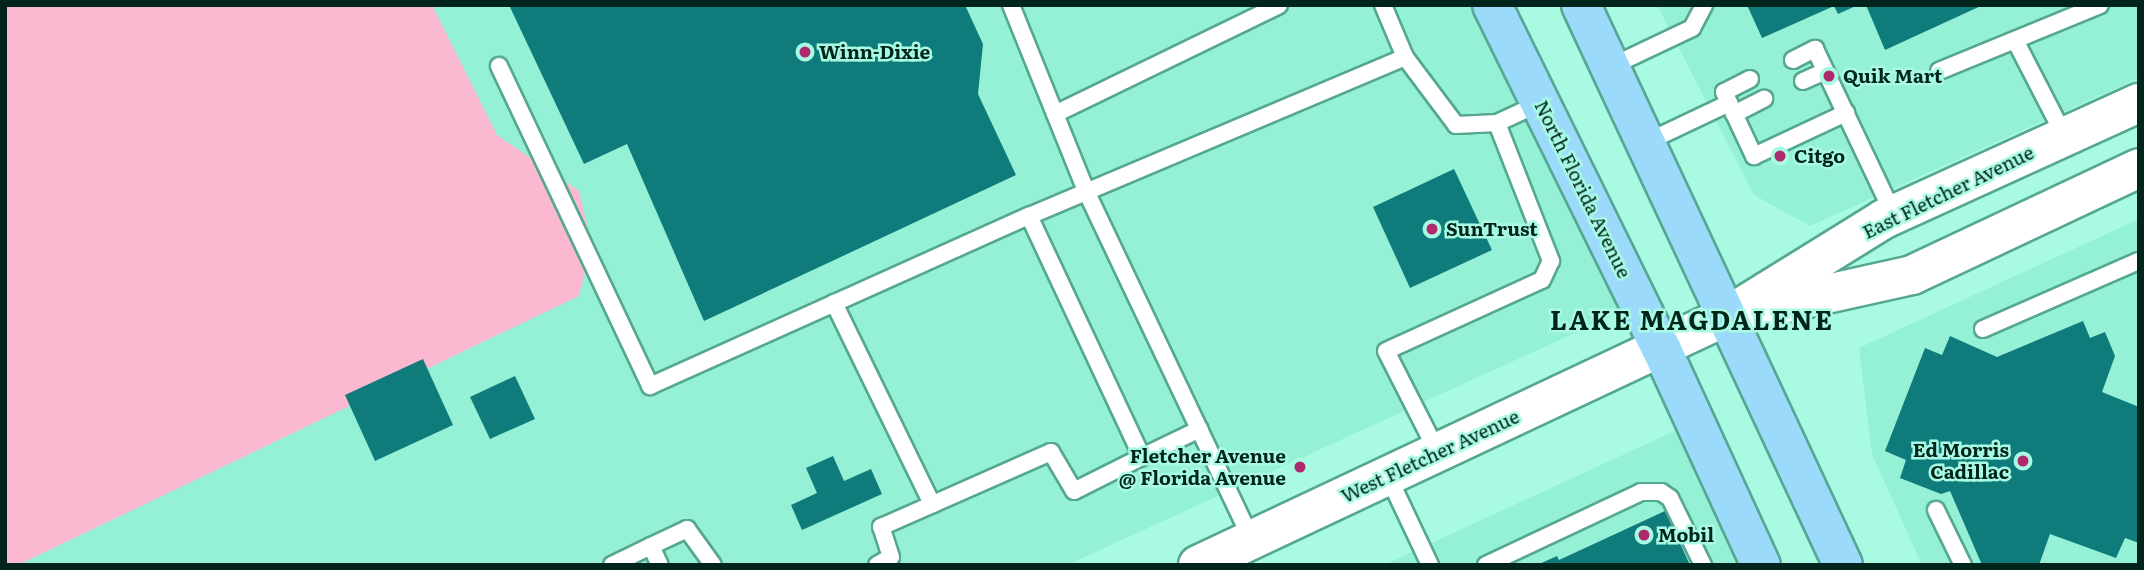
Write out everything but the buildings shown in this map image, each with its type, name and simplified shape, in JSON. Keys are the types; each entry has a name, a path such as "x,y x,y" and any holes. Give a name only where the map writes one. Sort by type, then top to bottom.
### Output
{"main road":[{"name":"North Florida Avenue","path":"1492,5 1661,348 1761,565"},
{"path":"1581,5 1729,316 1843,565"},
{"name":"East Fletcher Avenue","path":"1661,348 1729,316 1894,215 2139,103"},
{"name":"East Fletcher Avenue","path":"1729,316 1912,275 2139,169"},
{"name":"West Fletcher Avenue","path":"1198,565 1661,348"}],"lane":[{"path":"1011,5 1087,193 1252,540"},
{"path":"1055,114 1279,5"},
{"path":"1383,5 1405,57 1456,125 1497,123 1540,103"},
{"path":"1610,67 1692,28 1704,5"},
{"path":"1939,71 2016,42 2100,5"},
{"path":"2016,42 2064,137"},
{"path":"1793,60 1815,49 1894,215"},
{"path":"499,66 650,386 1029,216 1405,57"},
{"path":"1803,81 1825,71"},
{"path":"1750,79 1724,92 1754,156 1846,113"},
{"path":"1647,142 1763,99"},
{"path":"1438,453 1386,351 1542,280 1551,261 1497,123"},
{"path":"1029,216 1142,457"},
{"path":"1983,329 2139,261"},
{"path":"834,303 932,505"},
{"path":"888,562 881,527 1051,452 1074,491 1200,429"},
{"path":"1388,476 1430,565"},
{"path":"1486,565 1641,492 1661,492 1670,498 1703,565"},
{"path":"1936,510 1963,565"},
{"path":"612,565 687,529 713,565"},
{"path":"651,546 660,565"}],"shaded area":[{"path":"5,5 432,5 497,135 579,191 592,246 579,296 18,565 5,565"},
{"path":"432,5 1472,5 1623,311 1067,565 18,565 578,295 579,191 497,135"},
{"path":"1657,5 2139,5 2139,78 1810,226 1754,195"},
{"path":"2139,219 2139,565 1922,565 1872,454 1859,348"},
{"path":"1679,429 1741,565 1384,565"}],"place":[{"name":"Winn-Dixie","path":"805,52"},
{"name":"Quik Mart","path":"1829,76"},
{"name":"Citgo","path":"1780,156"},
{"name":"SunTrust","path":"1432,229"},
{"name":"Ed Morris Cadillac","path":"2023,461"},
{"name":"Fletcher Avenue @ Florida Avenue","path":"1300,467"},
{"name":"Mobil","path":"1644,535"}],"district":[{"name":"LAKE MAGDALENE","path":"1692,319"}]}
